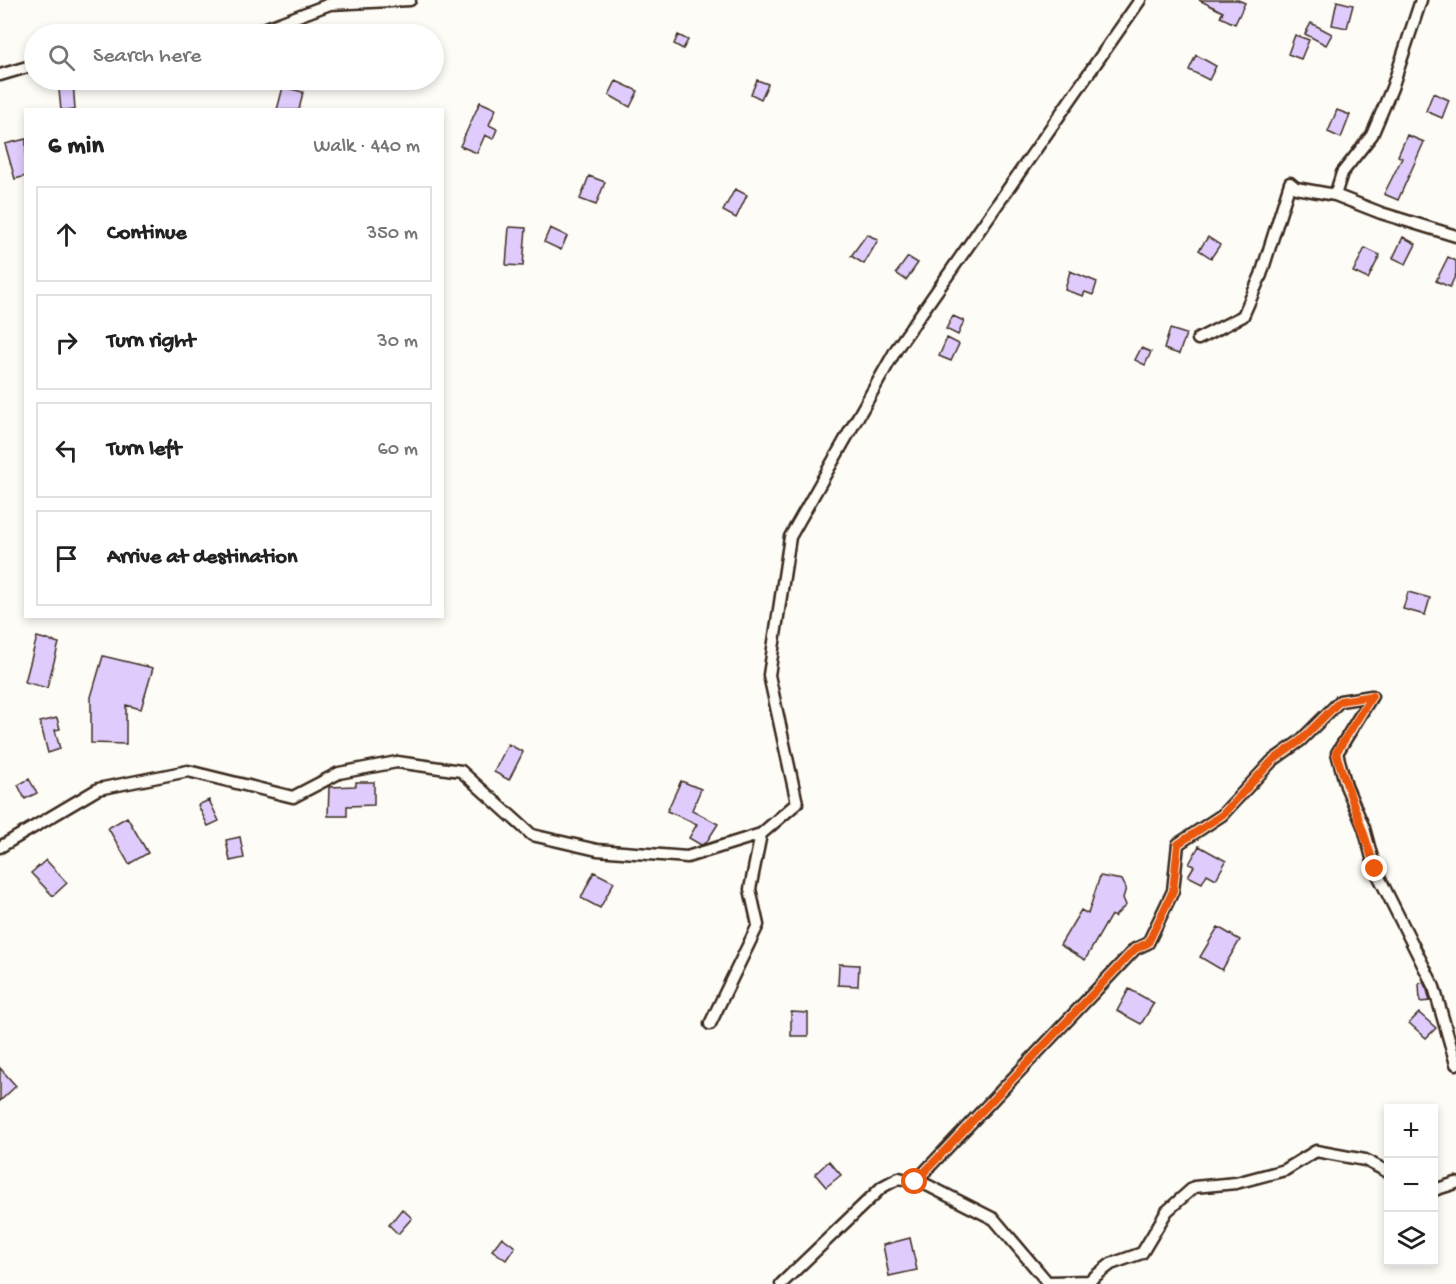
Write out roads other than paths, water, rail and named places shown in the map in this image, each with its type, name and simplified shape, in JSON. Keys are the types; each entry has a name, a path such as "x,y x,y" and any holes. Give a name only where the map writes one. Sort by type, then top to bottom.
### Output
{"street":[{"path":"277,24 330,4 410,0"},
{"path":"0,847 98,789 189,771 293,797 339,773 397,762 461,771 532,835 597,850 687,857 761,834 797,803 769,675 790,537 897,348 1140,0"},
{"path":"1335,195 1342,173 1376,125 1392,88 1421,0"},
{"path":"0,75 24,68"},
{"path":"1198,339 1243,316 1261,275 1290,183 1296,188 1335,195 1381,213 1456,236"},
{"path":"915,1182 1135,949 1148,943 1173,891 1178,844 1222,815 1272,761 1300,741 1340,701 1372,696 1336,753 1346,786 1364,828 1375,869 1434,987 1456,1064"},
{"path":"710,1024 758,925 750,889 761,834"},
{"path":"781,1284 882,1187 899,1178 915,1182 994,1219 1049,1283 1089,1281 1111,1264 1142,1252 1167,1211 1194,1187 1236,1183 1285,1170 1316,1151 1365,1160 1384,1170"},
{"path":"1438,1189 1456,1183"}]}
